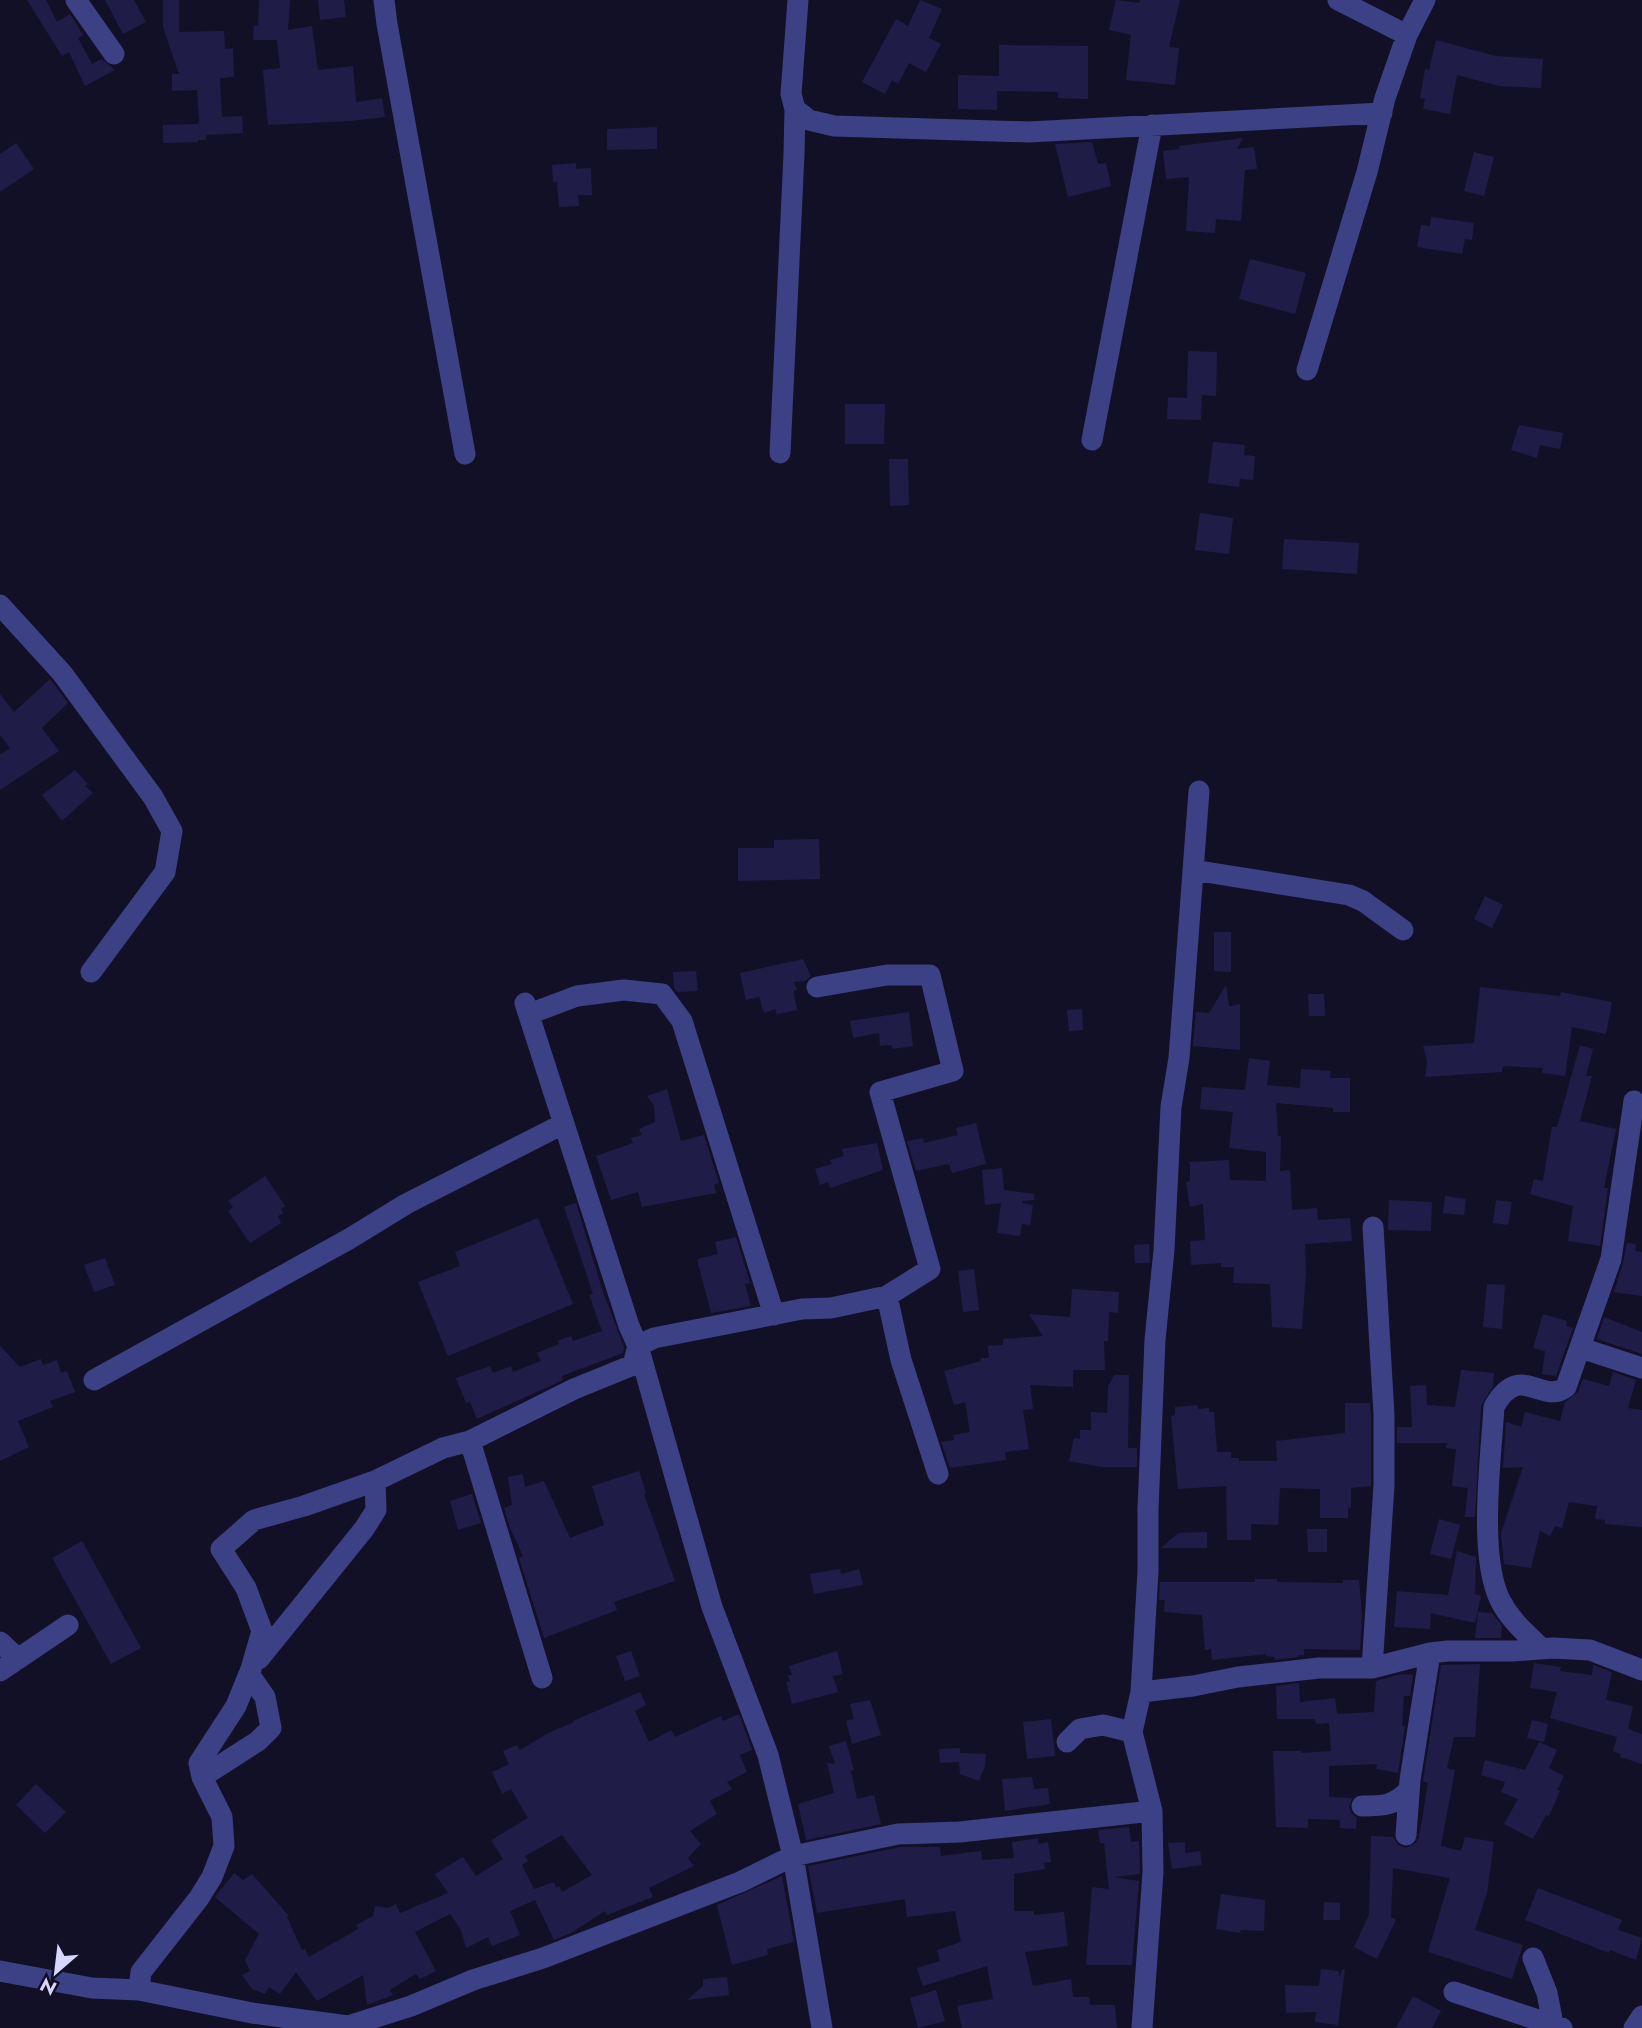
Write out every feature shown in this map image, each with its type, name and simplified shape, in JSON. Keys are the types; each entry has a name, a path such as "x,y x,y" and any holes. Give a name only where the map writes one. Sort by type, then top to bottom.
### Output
{"street":[{"path":"76,0 114,54"},
{"path":"384,0 465,454"},
{"path":"780,453 794,168 794,109 791,94 798,0"},
{"path":"1338,0 1407,35"},
{"path":"1307,370 1367,172 1382,113 1407,35 1425,0"},
{"path":"794,109 809,120 834,126 1029,132 1382,113"},
{"path":"1092,440 1152,125"},
{"path":"0,605 62,673 153,797 172,831 165,872 91,972"},
{"path":"1142,2028 1153,1872 1152,1811 1132,1732 1141,1692 1148,1571 1155,1340 1164,1250 1171,1107 1179,1058 1199,791"},
{"path":"1193,870 1349,895 1363,901 1403,930"},
{"path":"139,1990 141,1972 199,1898 212,1877 224,1846 222,1817 202,1777 199,1763 236,1706 262,1631 246,1588 221,1549 254,1520 375,1481 443,1448 470,1441 574,1389 633,1365 638,1346 654,1338 774,1314 831,1308 887,1296 930,1269 880,1091 953,1071 929,975 887,975 817,987"},
{"path":"774,1314 681,1021 662,994 624,990 577,996 527,1009 629,1326 638,1346 712,1608 768,1755 793,1856 822,2028"},
{"path":"1542,1649 1512,1619 1499,1599 1490,1574 1488,1528 1493,1407 1500,1394 1512,1385 1561,1391 1566,1387 1611,1259 1634,1101"},
{"path":"94,1380 349,1239 406,1204 563,1124"},
{"path":"1372,1668 1384,1485 1384,1415 1373,1227"},
{"path":"887,1296 901,1360 938,1474"},
{"path":"1581,1348 1642,1368"},
{"path":"470,1441 542,1678"},
{"path":"250,1671 364,1530 376,1510 375,1481"},
{"path":"0,1671 68,1625"},
{"path":"0,1642 18,1659"},
{"path":"1141,1692 1306,1669 1372,1668 1430,1653 1590,1650 1642,1670"},
{"path":"1406,1835 1409,1790 1430,1653"},
{"path":"202,1777 258,1741 271,1728 265,1697 250,1671"},
{"path":"1067,1742 1080,1728 1103,1725 1132,1732"},
{"path":"1362,1806 1387,1806 1399,1800 1409,1790"},
{"path":"0,1971 92,1988 139,1990 252,2013 348,2026 411,2006 473,1980 543,1958 740,1882 793,1856 898,1834 960,1832 1152,1811"},
{"path":"1533,1958 1557,2026"},
{"path":"1454,1992 1557,2026"},
{"path":"1634,2028 1642,2016"}],"building":[{"path":"27,0 46,0 57,22 70,14 83,35 78,38 92,64 102,59 115,70 85,86 69,52 62,56"},
{"path":"105,0 134,0 146,22 123,34"},
{"path":"163,0 179,0 179,32 224,31 225,49 233,48 234,77 220,78 222,117 242,116 243,133 206,135 206,140 198,142 163,143 163,125 198,124 199,120 197,90 172,91 172,74 179,74 163,27"},
{"path":"259,0 290,0 288,30 312,26 318,70 353,66 356,102 382,98 385,117 268,125 263,70 280,68 277,40 253,40 254,25 258,26"},
{"path":"318,0 344,0 346,17 320,20"},
{"path":"920,0 942,9 929,38 941,44 926,72 909,63 898,84 892,80 885,94 862,82 896,19 908,26"},
{"path":"1116,0 1139,3 1140,0 1180,0 1169,47 1179,48 1175,85 1126,80 1131,35 1109,30"},
{"path":"1436,40 1496,56 1543,59 1541,88 1499,86 1457,75 1450,114 1423,109 1425,99 1420,98 1425,69 1429,70"},
{"path":"999,45 1088,46 1088,99 1058,98 1058,92 997,91 997,110 958,109 958,75 999,76"},
{"path":"657,127 657,149 607,150 607,129"},
{"path":"1243,138 1237,149 1254,147 1257,169 1245,170 1241,221 1216,219 1215,233 1186,231 1189,177 1166,179 1163,151 1180,149 1179,146"},
{"path":"1092,142 1098,164 1106,163 1111,186 1068,197 1055,144"},
{"path":"16,143 34,169 0,192 0,154"},
{"path":"1474,152 1494,157 1484,196 1464,191"},
{"path":"576,163 576,169 591,168 592,195 578,195 579,206 559,207 557,182 553,182 552,165"},
{"path":"1431,217 1474,223 1472,240 1465,239 1462,254 1417,247 1421,225 1430,226"},
{"path":"1250,259 1306,273 1295,314 1239,299"},
{"path":"1188,351 1217,352 1216,396 1202,395 1201,420 1167,419 1168,397 1187,398"},
{"path":"845,404 885,404 884,444 845,444"},
{"path":"1519,425 1563,433 1560,449 1540,445 1537,458 1511,450"},
{"path":"1213,442 1245,445 1244,455 1255,456 1253,480 1240,479 1239,487 1208,483"},
{"path":"889,459 908,459 909,505 890,506"},
{"path":"1200,513 1233,518 1229,554 1195,550"},
{"path":"1284,539 1359,543 1357,574 1282,569"},
{"path":"50,679 68,703 42,728 59,751 0,790 0,755 10,748 0,735 0,694 14,712"},
{"path":"75,770 93,793 62,821 42,795"},
{"path":"819,839 820,879 738,881 738,848 774,848 774,840"},
{"path":"1485,896 1503,905 1492,928 1474,919"},
{"path":"1214,932 1231,932 1231,972 1214,971"},
{"path":"803,959 811,976 805,981 794,982 797,990 794,995 797,1010 777,1014 775,1009 764,1013 759,997 746,1000 740,973"},
{"path":"696,971 698,991 677,992 674,988 673,972"},
{"path":"1226,985 1229,1006 1240,1004 1240,1050 1193,1046 1196,1012 1209,1013"},
{"path":"1480,987 1560,996 1561,992 1612,1002 1606,1034 1572,1027 1565,1076 1542,1073 1543,1068 1503,1066 1502,1072 1425,1077 1427,1061 1423,1046 1474,1043"},
{"path":"1308,994 1324,994 1325,1016 1309,1016"},
{"path":"1082,1009 1083,1030 1069,1031 1067,1010"},
{"path":"909,1012 913,1046 892,1049 892,1045 880,1046 879,1033 853,1038 850,1021"},
{"path":"1580,1045 1593,1049 1586,1076 1592,1076 1580,1121 1616,1129 1604,1188 1608,1188 1600,1246 1568,1241 1573,1206 1530,1194 1534,1179 1543,1181 1552,1127 1557,1127"},
{"path":"1249,1058 1270,1061 1267,1085 1300,1088 1301,1069 1331,1071 1330,1078 1350,1078 1350,1112 1276,1103 1278,1136 1281,1136 1280,1171 1290,1170 1292,1210 1317,1208 1318,1220 1350,1218 1352,1241 1305,1244 1302,1329 1272,1327 1270,1284 1233,1283 1234,1267 1221,1267 1221,1263 1191,1265 1190,1241 1205,1240 1203,1204 1190,1207 1186,1182 1190,1181 1190,1162 1229,1160 1230,1180 1266,1181 1266,1152 1229,1148 1233,1112 1200,1109 1202,1087 1245,1090"},
{"path":"667,1089 681,1141 704,1135 719,1183 714,1185 716,1193 642,1207 638,1192 611,1200 596,1156 633,1143 631,1138 642,1135 639,1129 655,1122 654,1106 647,1096"},
{"path":"976,1123 986,1164 952,1173 949,1164 916,1171 907,1141 923,1138 924,1143 958,1135 956,1128"},
{"path":"877,1143 883,1170 830,1188 828,1182 820,1185 815,1169 832,1164 830,1160 844,1156 842,1149"},
{"path":"1002,1168 1004,1190 1034,1194 1034,1200 1022,1203 1033,1205 1030,1225 1022,1224 1020,1236 997,1233 1001,1203 985,1205 982,1170"},
{"path":"265,1176 285,1206 281,1209 283,1213 278,1216 281,1223 250,1243 228,1211 233,1207 228,1201"},
{"path":"1445,1196 1466,1199 1464,1215 1443,1213"},
{"path":"1389,1200 1432,1202 1431,1231 1388,1230"},
{"path":"1496,1200 1512,1202 1508,1225 1493,1223"},
{"path":"576,1203 603,1292 624,1347 623,1353 562,1376 563,1380 477,1419 470,1402 466,1403 456,1378 490,1366 493,1373 511,1366 513,1372 541,1361 537,1353 559,1344 557,1341 571,1336 573,1341 602,1331 589,1295 593,1294 564,1207"},
{"path":"538,1218 573,1304 448,1356 418,1282 460,1266 455,1252"},
{"path":"736,1237 750,1283 745,1284 751,1306 711,1313 697,1259 718,1254 715,1242"},
{"path":"1627,1243 1636,1244 1635,1251 1642,1252 1642,1296 1614,1292"},
{"path":"1149,1244 1150,1263 1135,1263 1134,1245"},
{"path":"105,1258 115,1285 94,1292 84,1265"},
{"path":"974,1269 979,1310 963,1312 958,1271"},
{"path":"1487,1284 1505,1285 1502,1329 1483,1327"},
{"path":"1072,1289 1119,1292 1118,1313 1109,1312 1108,1341 1104,1341 1105,1370 1073,1370 1073,1387 1030,1385 1033,1409 1023,1410 1029,1449 1005,1452 1006,1460 950,1468 941,1442 954,1440 953,1435 970,1432 965,1402 954,1405 944,1371 981,1361 981,1358 989,1358 988,1346 1003,1345 1003,1339 1043,1336 1029,1314 1070,1317"},
{"path":"1543,1314 1567,1321 1566,1326 1573,1328 1556,1376 1542,1374 1545,1351 1533,1348"},
{"path":"1604,1317 1642,1332 1642,1354 1597,1339"},
{"path":"0,1346 20,1367 41,1359 43,1365 57,1360 61,1373 67,1371 75,1392 50,1401 53,1407 18,1421 29,1447 0,1461"},
{"path":"1461,1370 1494,1373 1493,1386 1481,1406 1475,1517 1465,1517 1468,1488 1452,1486 1456,1449 1446,1448 1447,1443 1397,1443 1397,1427 1412,1427 1410,1386 1426,1385 1427,1405 1455,1407"},
{"path":"1613,1372 1636,1380 1628,1408 1642,1410 1642,1527 1605,1524 1605,1520 1595,1519 1597,1506 1569,1502 1562,1528 1555,1526 1550,1536 1540,1531 1531,1568 1504,1564 1501,1533 1523,1467 1503,1468 1506,1422 1521,1427 1525,1412 1560,1421 1565,1402 1578,1392 1583,1379 1609,1386"},
{"path":"1114,1375 1129,1375 1128,1448 1137,1448 1137,1467 1101,1467 1069,1461 1074,1438 1080,1439 1080,1430 1091,1430 1091,1412 1107,1413 1108,1386"},
{"path":"1345,1403 1370,1403 1371,1415 1371,1486 1351,1488 1348,1518 1320,1518 1320,1489 1280,1488 1278,1525 1251,1524 1251,1540 1227,1540 1226,1486 1178,1489 1171,1416 1175,1415 1175,1407 1197,1405 1198,1409 1209,1408 1209,1412 1214,1412 1217,1452 1231,1452 1231,1458 1239,1458 1239,1461 1277,1461 1276,1441 1345,1433"},
{"path":"639,1471 646,1493 644,1494 675,1581 614,1602 617,1610 544,1638 519,1558 523,1556 504,1508 512,1505 508,1477 523,1474 525,1487 544,1481 570,1538 604,1525 592,1486"},
{"path":"472,1494 481,1523 458,1530 450,1501"},
{"path":"1439,1519 1460,1525 1451,1559 1430,1554"},
{"path":"1307,1529 1327,1529 1327,1552 1308,1552"},
{"path":"1207,1532 1207,1548 1161,1548 1178,1533"},
{"path":"82,1541 141,1648 111,1664 52,1558"},
{"path":"1457,1551 1476,1557 1475,1594 1481,1596 1475,1623 1431,1613 1430,1629 1394,1627 1397,1591 1448,1595"},
{"path":"840,1569 841,1574 859,1569 863,1585 814,1594 810,1574"},
{"path":"1255,1579 1343,1583 1343,1580 1359,1580 1362,1614 1360,1650 1304,1649 1304,1655 1275,1660 1275,1657 1266,1654 1212,1660 1211,1649 1205,1650 1202,1615 1164,1612 1165,1600 1159,1600 1160,1582 1255,1582"},
{"path":"1478,1612 1492,1613 1502,1626 1501,1638 1475,1638"},
{"path":"631,1651 640,1676 625,1681 616,1656"},
{"path":"837,1651 843,1674 833,1676 838,1692 792,1704 786,1682 790,1681 788,1675 792,1675 789,1666"},
{"path":"1534,1663 1561,1667 1560,1671 1592,1675 1593,1665 1612,1672 1606,1700 1633,1706 1628,1729 1642,1734 1642,1764 1620,1757 1621,1754 1613,1751 1617,1737 1550,1718 1557,1692 1530,1688"},
{"path":"1480,1664 1475,1737 1454,1737 1447,1768 1455,1770 1441,1846 1461,1851 1465,1837 1494,1842 1487,1893 1475,1930 1523,1945 1512,1979 1428,1952 1450,1878 1393,1868 1391,1917 1396,1920 1377,1959 1354,1947 1369,1915 1371,1836 1393,1837 1398,1845 1406,1848 1416,1843 1419,1837 1428,1783 1423,1781 1441,1665"},
{"path":"1401,1674 1413,1675 1410,1696 1404,1696 1402,1726 1405,1726 1398,1773 1376,1769 1377,1764 1329,1766 1329,1797 1352,1798 1349,1807 1357,1818 1356,1829 1340,1828 1340,1820 1308,1819 1308,1828 1276,1827 1273,1751 1331,1751 1329,1723 1316,1724 1315,1719 1277,1719 1276,1686 1299,1683 1300,1702 1335,1698 1337,1714 1374,1712 1376,1681"},
{"path":"640,1692 646,1705 635,1711 649,1742 671,1730 675,1737 721,1716 723,1721 739,1714 752,1750 740,1755 747,1772 727,1782 732,1789 710,1801 717,1814 690,1831 701,1844 688,1858 694,1866 649,1888 653,1897 607,1915 605,1911 571,1933 554,1940 535,1900 510,1911 520,1935 492,1946 488,1937 466,1948 461,1930 450,1914 415,1932 436,1971 420,1979 416,1974 390,1990 393,1995 367,2005 363,1975 317,2001 296,1972 280,1994 269,1987 265,1994 252,1989 242,1975 250,1971 245,1960 259,1934 215,1897 234,1873 243,1880 252,1874 289,1916 287,1917 302,1950 305,1949 309,1957 358,1929 356,1925 373,1916 375,1906 388,1908 396,1904 400,1913 448,1893 435,1874 463,1857 476,1876 503,1859 491,1840 528,1818 511,1789 502,1794 492,1772 509,1764 503,1751 517,1745 520,1750 573,1721","holes":["562,1835 592,1875 562,1892 559,1886 556,1888 554,1882 534,1889 522,1865 528,1861 525,1856"]},
{"path":"870,1700 881,1735 852,1744 846,1721 854,1719 850,1704"},
{"path":"1051,1719 1055,1756 1027,1759 1023,1722"},
{"path":"1532,1720 1548,1724 1544,1742 1527,1738"},
{"path":"846,1741 854,1770 851,1771 857,1799 874,1795 881,1824 806,1840 798,1804 834,1793 827,1763 835,1764 829,1746"},
{"path":"1539,1742 1557,1750 1549,1768 1564,1776 1549,1816 1546,1815 1533,1839 1504,1824 1518,1799 1501,1792 1505,1782 1481,1775 1485,1760 1525,1770"},
{"path":"960,1748 960,1753 986,1754 979,1781 960,1774 959,1762 940,1763 939,1749"},
{"path":"1032,1777 1034,1789 1048,1788 1050,1804 1005,1811 1002,1779"},
{"path":"36,1784 66,1812 45,1833 16,1805"},
{"path":"1129,1827 1131,1842 1139,1841 1140,1874 1114,1877 1139,1881 1132,1965 1086,1965 1092,1887 1109,1889 1104,1843 1100,1843 1098,1830"},
{"path":"1038,1838 1039,1844 1048,1842 1051,1862 1044,1863 1045,1869 1014,1874 1014,1911 1034,1911 1034,1915 1064,1912 1068,1946 1025,1952 1033,1986 1071,1979 1073,1997 1089,1997 1090,2005 1115,2005 1117,2028 962,2028 957,2006 993,1999 987,1966 923,1986 917,1968 940,1961 937,1950 961,1942 955,1911 907,1917 905,1899 817,1913 808,1866 900,1847 940,1847 941,1856 981,1851 982,1860 1014,1858 1012,1842"},
{"path":"1185,1842 1185,1853 1200,1851 1202,1865 1172,1869 1168,1843"},
{"path":"782,1876 794,1942 767,1949 768,1955 732,1965 717,1905"},
{"path":"1538,1888 1622,1920 1618,1930 1642,1938 1636,1960 1610,1950 1609,1953 1525,1920"},
{"path":"1221,1894 1265,1900 1264,1931 1241,1930 1240,1933 1216,1929"},
{"path":"1324,1902 1340,1903 1340,1920 1323,1920"},
{"path":"1321,1969 1339,1971 1339,1977 1345,1969 1338,2025 1315,2022 1316,2012 1286,2013 1285,1985 1319,1986"},
{"path":"727,1977 729,1995 687,2000 703,1986 703,1979"},
{"path":"936,1990 945,2021 918,2028 910,1998"},
{"path":"1413,1996 1441,2011 1432,2028 1396,2028"}]}
